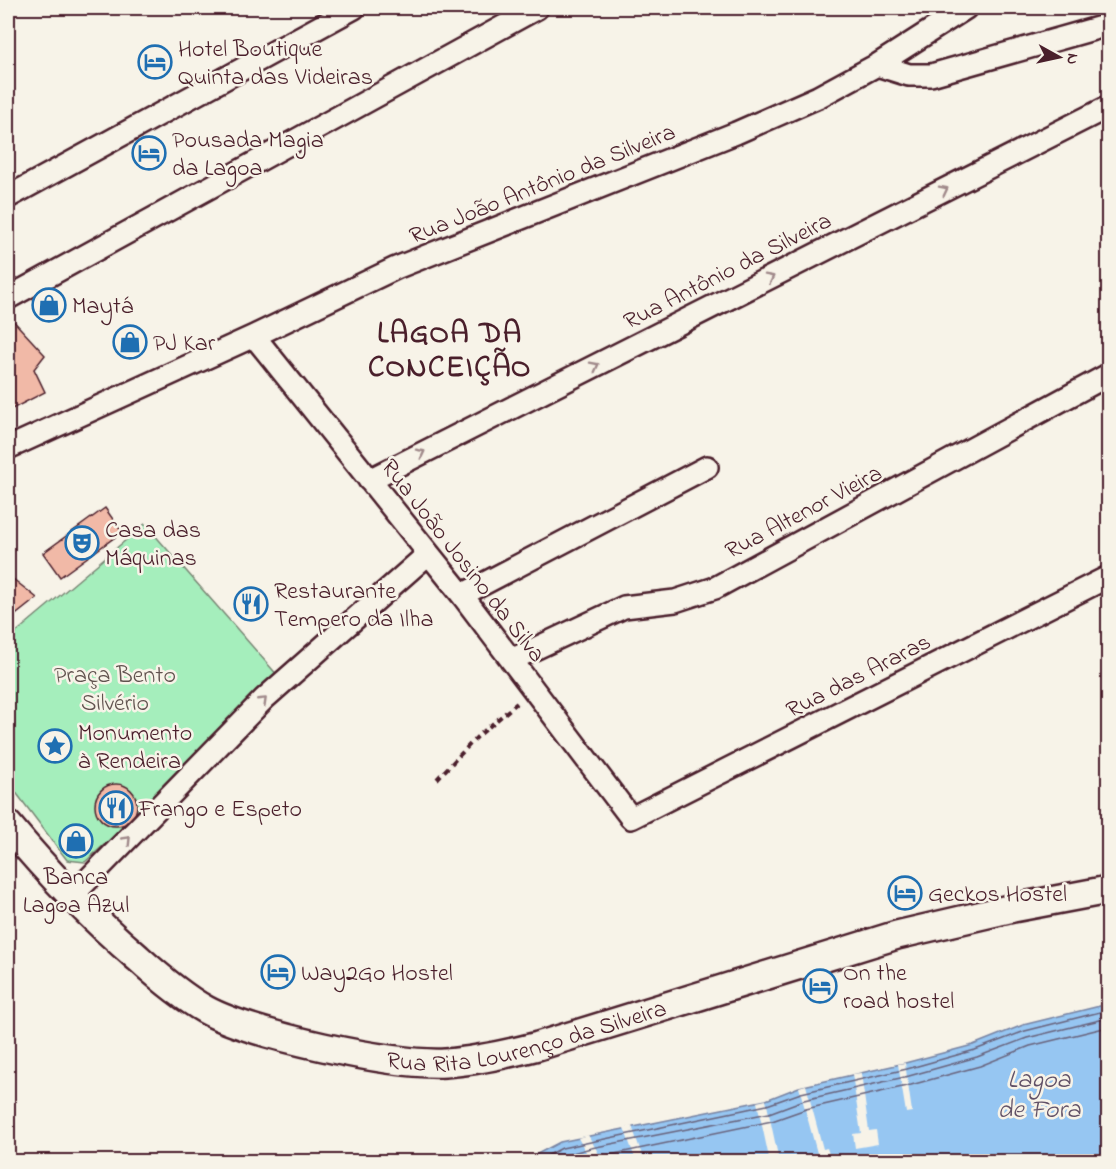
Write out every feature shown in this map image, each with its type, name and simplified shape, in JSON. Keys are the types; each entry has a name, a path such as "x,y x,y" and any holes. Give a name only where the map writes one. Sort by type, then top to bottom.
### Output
{"street":[{"path":"8,196 354,8"},
{"path":"8,298 537,8"},
{"name":"Rua João Antônio da Silveira","path":"8,448 254,336 396,268 780,114 877,65 966,8"},
{"path":"877,65 909,75 931,75 1108,25"},
{"name":"Rua Antônio da Silveira","path":"369,480 1108,106"},
{"name":"Rua João Josino da Silva","path":"254,336 462,595 631,818"},
{"name":"Rua Altenor Vieira","path":"511,660 624,607 675,601 715,588 1108,375"},
{"path":"462,595 707,467"},
{"path":"71,897 264,699 428,554"},
{"name":"Rua das Araras","path":"631,818 1108,576"},
{"name":"Rua Rita Lourenço da Silveira","path":"8,825 71,897 168,985 207,1011 245,1025 342,1050 443,1064 493,1058 538,1046 897,935 1013,908 1108,890"}],"path":[{"path":"437,779 488,727 533,689"}],"green space":[{"name":"Praça Bento Silvério","path":"145,524 279,677 165,790 85,862 67,860 8,782 8,639"}],"water":[{"name":"Lagoa de Fora","path":"1108,1004 1108,1161 522,1162 560,1142 766,1100 799,1087 973,1045 1023,1025"}],"pier":[{"path":"905,1063 912,1112 906,1113 898,1064"},
{"path":"861,1073 869,1131 876,1130 878,1144 855,1148 853,1134 861,1133 852,1074"},
{"path":"806,1085 823,1149 827,1148 830,1157 814,1161 812,1154 817,1153 799,1087"},
{"path":"766,1100 778,1156 769,1158 757,1102"},
{"path":"632,1126 644,1161 636,1161 624,1128"},
{"path":"588,1135 603,1161 591,1161 578,1138"}],"building":[{"path":"8,315 45,355 34,369 45,392 8,411"},
{"name":"Casa das Máquinas","path":"105,508 122,532 60,577 43,553"},
{"path":"8,575 37,598 8,621"},
{"name":"Frango e Espeto","path":"116,784 124,785 131,790 136,797 136,813 131,820 124,825 116,826 108,825 101,820 96,813 95,805 96,797 101,790 108,785"}],"place":[{"name":"Hotel Boutique Quinta das Videiras","path":"155,62"},
{"name":"Pousada Magia da Lagoa","path":"149,153"},
{"name":"Maytá","path":"49,305"},
{"name":"PJ Kar","path":"130,342"},
{"name":"Casa das Máquinas","path":"82,543"},
{"name":"Restaurante Tempero da Ilha","path":"251,604"},
{"name":"Monumento à Rendeira","path":"55,746"},
{"name":"Frango e Espeto","path":"116,808"},
{"name":"Banca Lagoa Azul","path":"76,841"},
{"name":"Geckos Hostel","path":"905,893"},
{"name":"Way2Go Hostel","path":"278,972"},
{"name":"On the road hostel","path":"820,986"}],"district":[{"name":"LAGOA DA CONCEIÇÃO","path":"450,350"}]}
